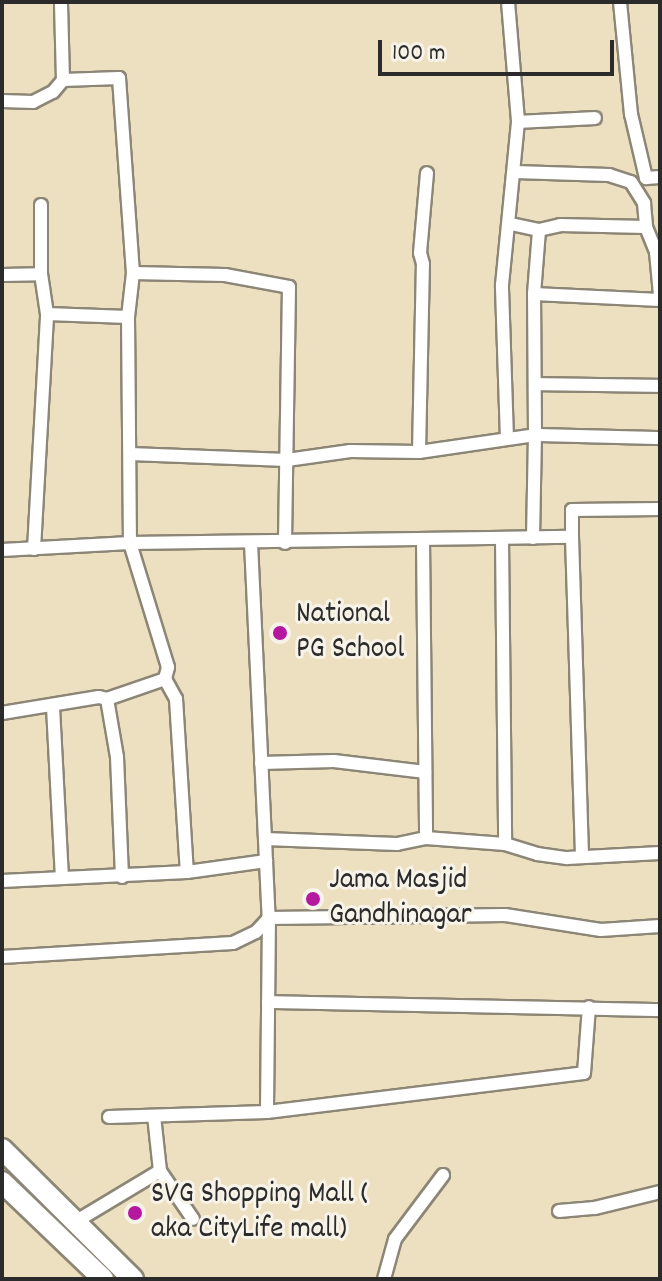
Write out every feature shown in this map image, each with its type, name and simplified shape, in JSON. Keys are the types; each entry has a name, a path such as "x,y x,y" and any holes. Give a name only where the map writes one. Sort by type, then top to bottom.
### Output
{"main road":[{"path":"2,1149 133,1279"},
{"path":"2,1182 103,1279"}],"street":[{"path":"2,101 33,102 53,92 63,80 61,2"},
{"path":"507,439 502,285 511,224 508,215 518,122 508,2"},
{"path":"620,2 631,114 646,178 660,177"},
{"path":"63,80 119,78 133,273 128,317 130,543 168,667 165,679 176,699 187,872"},
{"path":"518,122 595,118"},
{"path":"515,172 609,175 631,182 644,203 646,227 658,252 660,297 534,294"},
{"path":"419,452 423,264 420,253 427,173"},
{"path":"34,549 47,314 41,274 41,205"},
{"path":"511,224 539,230 560,225 646,227"},
{"path":"533,538 534,294 539,230"},
{"path":"133,273 225,275 289,287 285,543"},
{"path":"2,275 41,274"},
{"path":"47,314 128,317"},
{"path":"536,384 660,386"},
{"path":"130,454 287,460 350,451 419,452 535,435 660,438"},
{"path":"582,855 572,510 660,509"},
{"path":"2,550 130,543 572,537"},
{"path":"502,539 505,844"},
{"path":"423,540 426,838"},
{"path":"251,543 269,918 267,1112"},
{"path":"2,713 99,697 107,699 165,679"},
{"path":"107,699 117,757 122,877"},
{"path":"53,707 62,878"},
{"path":"261,763 334,761 425,772"},
{"path":"265,839 397,844 426,838 505,844 537,854 660,853"},
{"path":"2,881 122,877 266,861"},
{"path":"2,957 233,943 256,932 269,918 505,915 601,930 660,926"},
{"path":"268,1002 660,1010"},
{"path":"109,1117 267,1112 584,1073 589,1007"},
{"path":"154,1116 160,1171 193,1219"},
{"path":"75,1222 160,1171"},
{"path":"384,1279 395,1239 443,1175"},
{"path":"559,1211 595,1208 660,1192"}],"place":[{"name":"National PG School","path":"280,633"},
{"name":"Jama Masjid Gandhinagar","path":"313,899"},
{"name":"SVG Shopping Mall ( aka CityLife mall)","path":"135,1213"}]}
